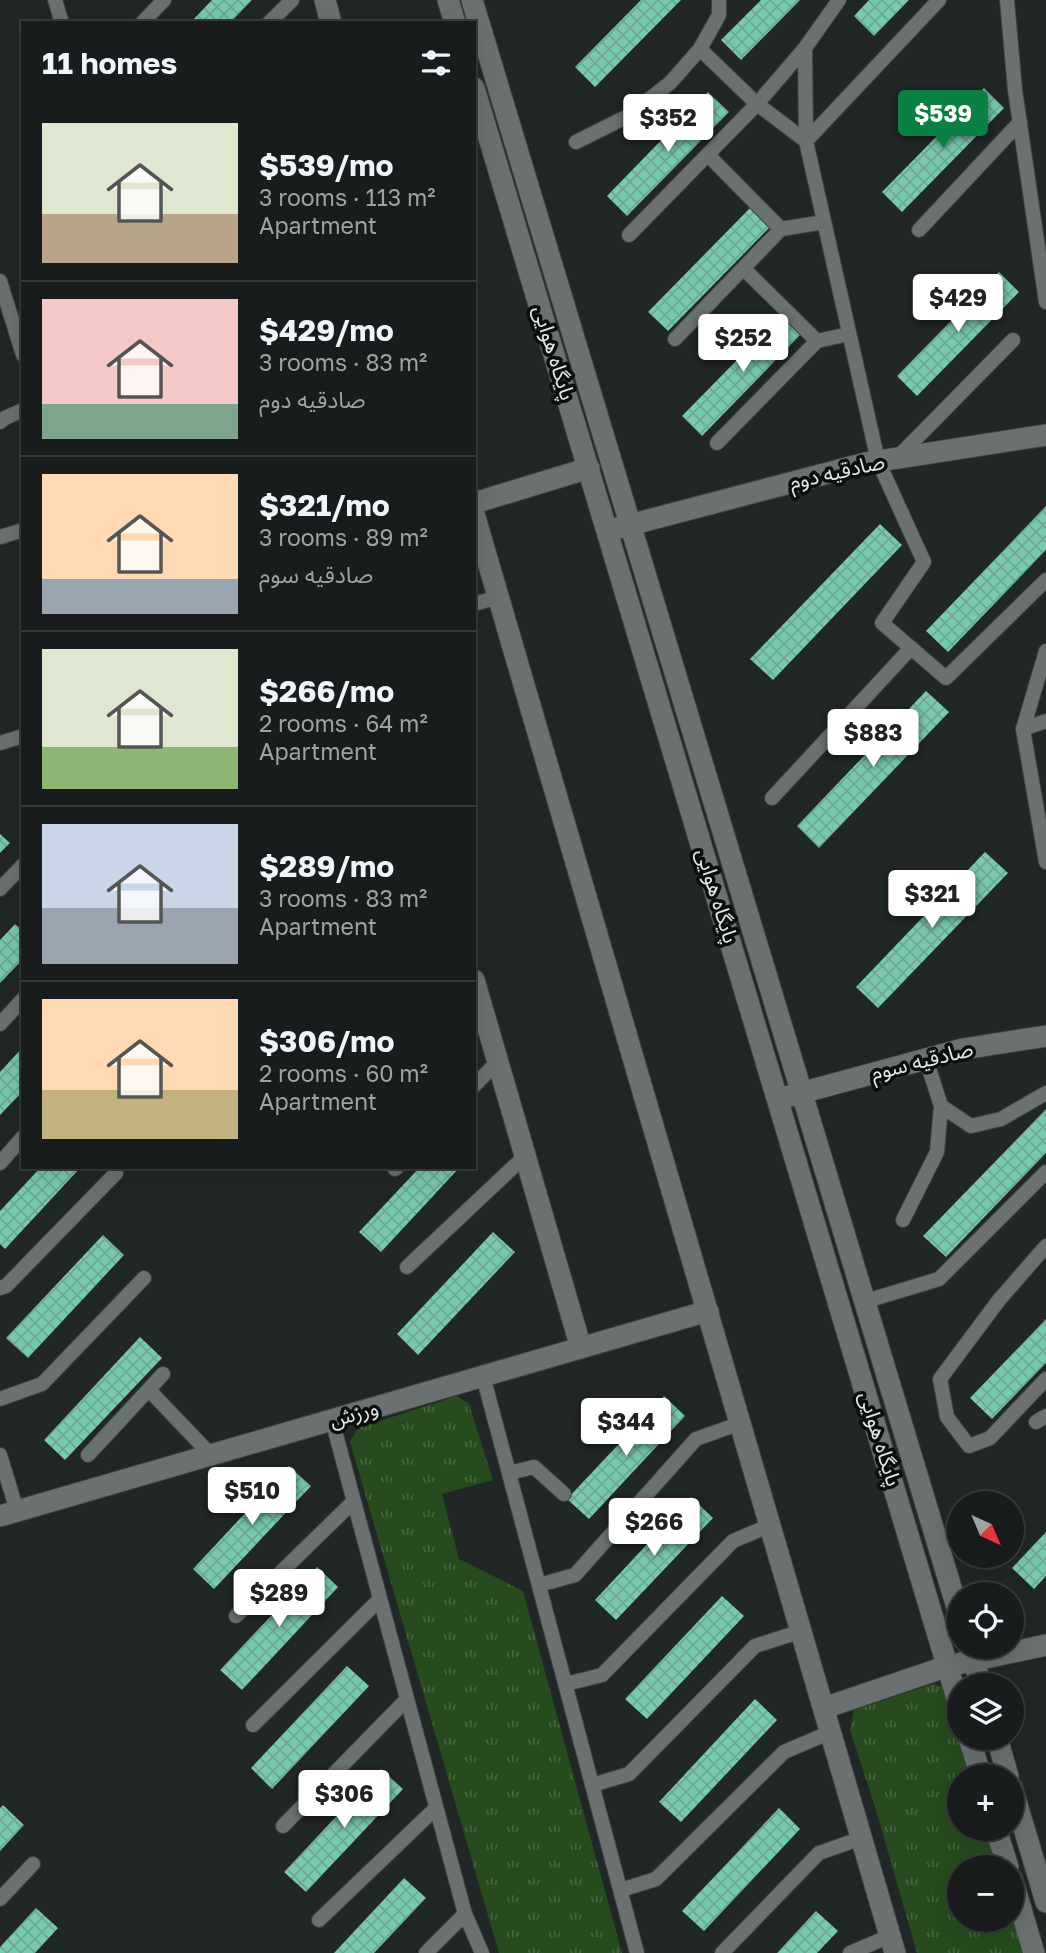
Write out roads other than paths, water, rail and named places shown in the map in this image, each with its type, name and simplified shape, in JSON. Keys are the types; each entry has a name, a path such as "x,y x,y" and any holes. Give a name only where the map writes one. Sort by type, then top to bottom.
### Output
{"main road":[{"path":"325,0 330,21"},
{"path":"448,0 453,21"},
{"name":"پایگاه هوایی","path":"472,0 949,1582"},
{"name":"پایگاه هوایی","path":"476,95 950,1673"},
{"name":"صادقیه دوم","path":"608,531 887,460 1046,435"},
{"path":"476,502 589,468"},
{"path":"476,521 893,1945"},
{"path":"476,987 581,1348"},
{"name":"صادقیه سوم","path":"778,1099 963,1049 1046,1036"},
{"name":"ورزش","path":"8,1513 708,1311"},
{"path":"1024,1647 1046,1644"},
{"path":"824,1708 948,1666 960,1659"},
{"path":"1024,1828 1046,1902"},
{"path":"1024,1919 1034,1953"}],"street":[{"path":"55,0 61,21"},
{"path":"144,21 164,0"},
{"path":"271,21 292,0"},
{"path":"576,142 626,117 670,83 699,49 719,15 719,0"},
{"path":"629,235 757,104 805,48 839,0"},
{"path":"806,141 939,0"},
{"path":"1006,0 1020,122 1043,257 1046,302"},
{"path":"805,48 806,141 849,334 887,460 924,562 882,623 946,678 1044,587"},
{"path":"699,49 757,104 806,141"},
{"path":"919,230 1020,122"},
{"path":"708,155 780,229"},
{"path":"675,339 744,270 780,229 824,222"},
{"path":"744,270 817,341"},
{"path":"0,281 3,303 21,350"},
{"path":"717,443 817,341 849,334"},
{"path":"887,460 1013,340"},
{"path":"0,422 21,411"},
{"path":"0,537 21,531"},
{"path":"476,603 498,597"},
{"path":"772,798 912,648"},
{"path":"1046,651 1023,729 1046,862"},
{"path":"1023,729 1046,720"},
{"path":"0,743 21,737"},
{"path":"0,889 21,867"},
{"path":"0,1024 21,1001"},
{"path":"903,1220 937,1152 941,1106 926,1059"},
{"path":"476,1084 498,1061"},
{"path":"941,1106 971,1126 1001,1119 1046,1093"},
{"path":"0,1163 21,1139"},
{"path":"407,1267 525,1156"},
{"path":"863,1302 939,1279 1046,1172"},
{"path":"0,1288 6,1286 116,1173"},
{"path":"1046,1246 999,1300 940,1379 947,1417 969,1446 990,1438 1046,1379"},
{"path":"0,1399 42,1384 144,1278"},
{"path":"88,1455 163,1374"},
{"path":"484,1376 637,1953"},
{"path":"149,1390 211,1455"},
{"path":"332,1420 464,1914 482,1953"},
{"path":"539,1586 575,1575 696,1440 741,1423"},
{"path":"0,1455 8,1513"},
{"path":"509,1473 534,1467 564,1494"},
{"path":"236,1616 353,1502"},
{"path":"566,1684 602,1675 733,1541 771,1525"},
{"path":"253,1725 380,1599"},
{"path":"593,1785 629,1774 755,1646 802,1631"},
{"path":"283,1825 407,1699"},
{"path":"621,1890 656,1880 785,1752 831,1732"},
{"path":"319,1920 436,1808"},
{"path":"722,1953 818,1853 862,1838"},
{"path":"0,1899 33,1864"},
{"path":"426,1953 464,1914"},
{"path":"850,1953 893,1945"}]}
